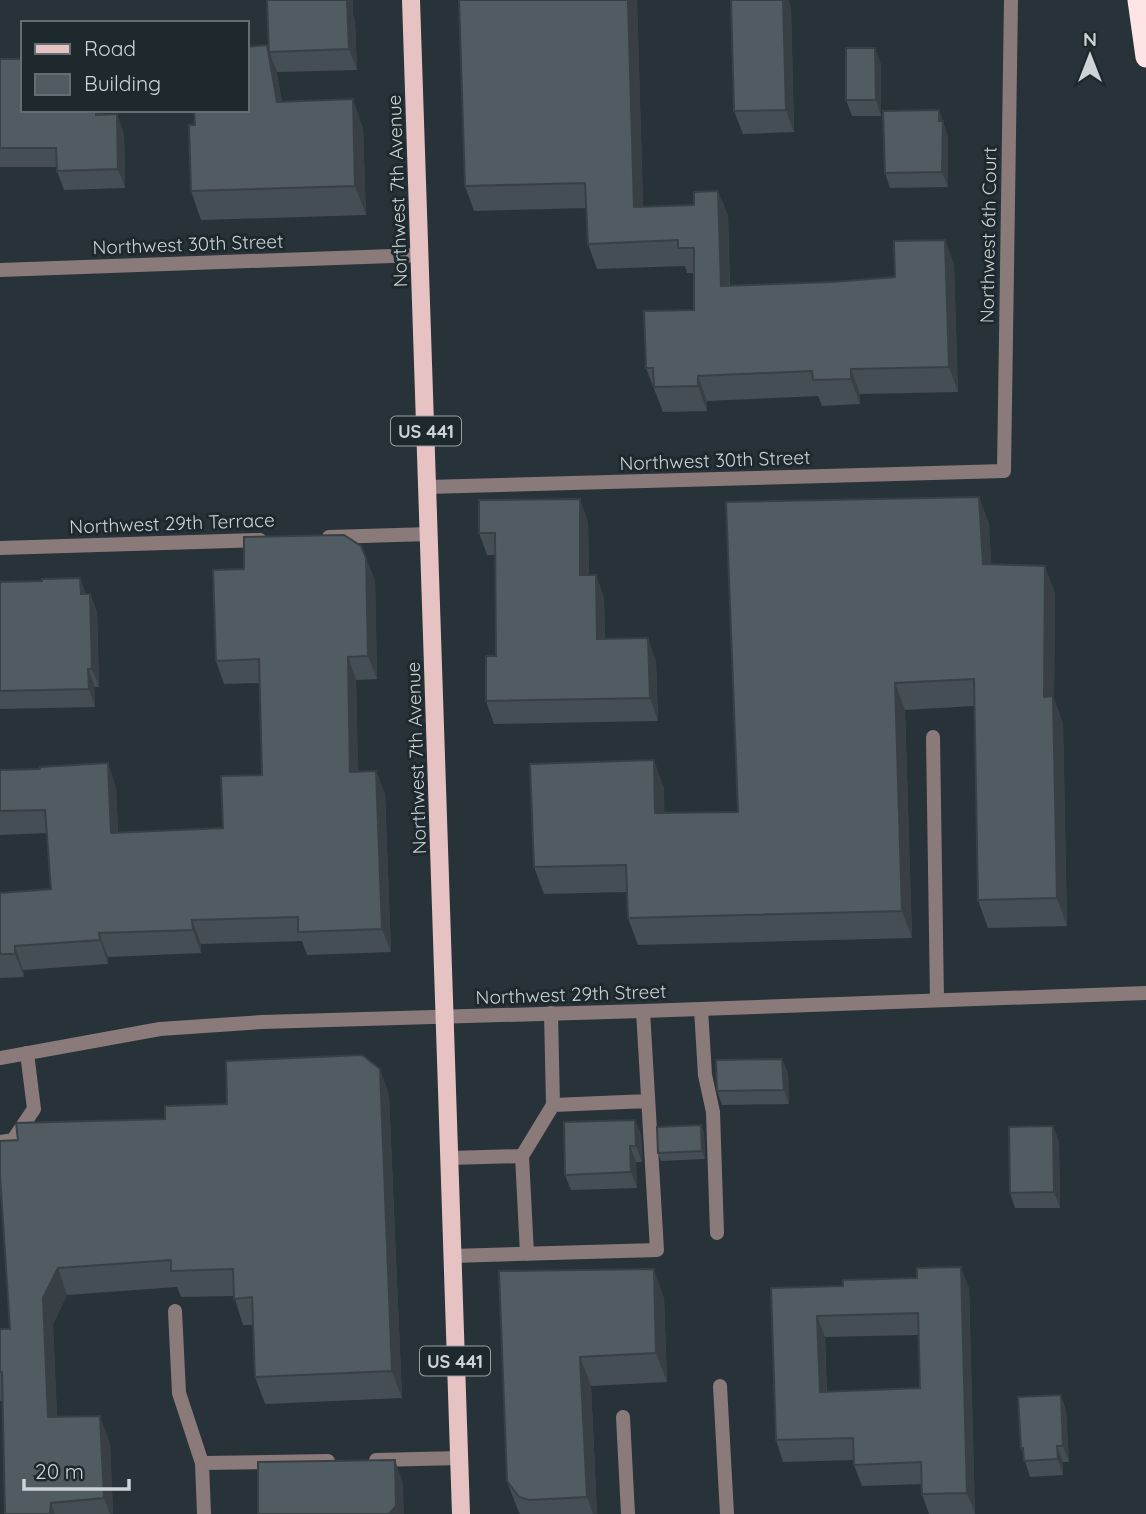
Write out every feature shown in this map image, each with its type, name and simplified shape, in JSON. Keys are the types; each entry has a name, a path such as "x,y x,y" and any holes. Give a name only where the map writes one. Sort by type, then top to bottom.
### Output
{"highway":[{"path":"1138,0 1146,57"}],"main road":[{"name":"Northwest 7th Avenue","path":"411,0 461,1514"}],"street":[{"name":"Northwest 6th Court","path":"1004,471 1011,0"},
{"name":"Northwest 30th Street","path":"0,270 420,255"},
{"name":"Northwest 30th Street","path":"427,487 1004,471"},
{"path":"319,538 430,534"},
{"name":"Northwest 29th Terrace","path":"0,548 277,539"},
{"path":"933,737 937,1000"},
{"name":"Northwest 29th Street","path":"0,1058 160,1029 276,1022 1146,993"},
{"path":"701,1009 705,1075 713,1112 717,1233"},
{"path":"451,1256 657,1250 643,1011"},
{"path":"527,1254 522,1156 553,1105 551,1013"},
{"path":"0,1142 13,1140 34,1109 27,1053"},
{"path":"553,1105 648,1101"},
{"path":"449,1158 522,1156"},
{"path":"175,1311 178,1393 202,1463 204,1514"},
{"path":"720,1386 727,1514"},
{"path":"623,1417 628,1514"},
{"path":"202,1463 458,1458"}],"building":[{"path":"267,0 347,0 349,49 269,52"},
{"path":"459,0 628,0 634,207 694,205 694,192 718,191 721,286 895,277 894,241 945,240 949,367 851,369 851,379 813,380 812,371 698,376 698,386 654,387 653,368 646,368 644,311 694,310 694,248 678,248 678,240 588,244 585,183 465,186"},
{"path":"731,0 783,0 786,110 734,111"},
{"path":"267,45 277,102 353,99 355,186 191,191 189,125 195,125 194,112 248,112 248,47"},
{"path":"846,48 875,48 876,100 846,100"},
{"path":"0,59 21,59 21,112 117,114 118,169 57,171 56,148 0,148"},
{"path":"939,110 939,121 943,121 942,172 885,173 883,111"},
{"path":"979,497 983,564 1045,566 1044,697 1053,696 1057,898 978,900 974,679 895,683 902,911 628,918 626,865 534,867 530,764 654,760 655,813 738,812 726,502"},
{"path":"580,499 580,575 596,575 597,639 648,638 650,698 486,701 486,656 496,656 495,533 479,533 479,500"},
{"path":"344,535 361,546 366,558 368,656 348,657 350,772 376,771 382,929 298,932 298,917 192,920 193,930 99,933 100,940 15,946 15,954 0,954 0,893 51,889 45,810 0,811 0,770 108,763 111,833 223,828 221,776 262,775 259,659 216,661 213,570 244,569 244,537"},
{"path":"80,578 81,594 90,594 92,669 88,669 89,689 0,691 0,582"},
{"path":"362,1055 380,1069 392,1371 255,1377 252,1297 234,1299 233,1269 171,1271 171,1260 58,1268 43,1298 48,1417 100,1416 104,1498 51,1503 50,1514 5,1514 0,1329 10,1329 0,1141 18,1140 16,1123 165,1119 165,1106 227,1104 226,1061"},
{"path":"782,1059 784,1090 717,1091 716,1060"},
{"path":"635,1120 636,1146 630,1146 631,1172 565,1175 564,1122"},
{"path":"701,1125 702,1151 658,1153 657,1127"},
{"path":"1053,1126 1054,1192 1010,1193 1009,1127"},
{"path":"961,1267 967,1493 922,1494 921,1462 854,1465 853,1438 776,1440 771,1288 843,1286 843,1280 917,1278 917,1268","holes":["918,1313 920,1388 820,1392 817,1316"]},
{"path":"654,1269 656,1353 580,1357 587,1497 529,1500 519,1497 507,1481 499,1271"},
{"path":"1061,1395 1063,1446 1057,1446 1058,1459 1024,1461 1018,1397"},
{"path":"395,1460 396,1506 389,1514 258,1514 258,1462"}]}
